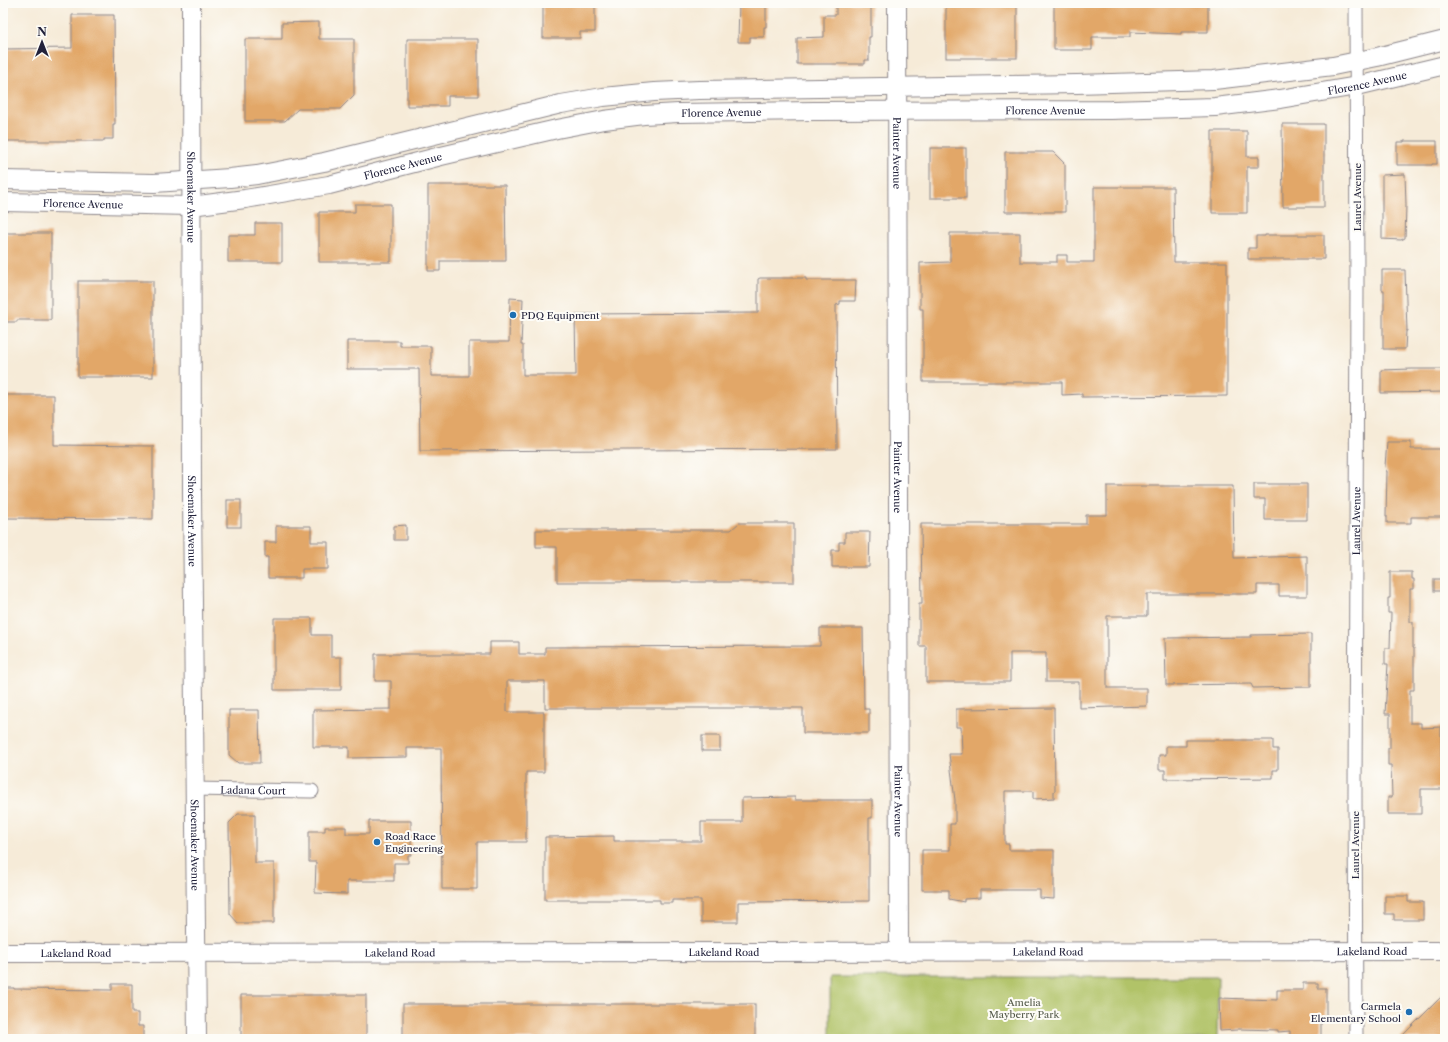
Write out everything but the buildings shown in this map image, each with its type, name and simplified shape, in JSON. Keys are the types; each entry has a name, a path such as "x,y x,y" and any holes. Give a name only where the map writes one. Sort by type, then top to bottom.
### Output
{"main road":[{"name":"Shoemaker Avenue","path":"191,3 194,789 197,1039"},
{"name":"Painter Avenue","path":"897,3 899,952"},
{"path":"3,180 154,183 256,175 324,162 561,104 603,97 654,92 1214,80 1293,71 1357,61 1445,40"},
{"name":"Florence Avenue","path":"3,202 191,206 245,199 329,185 523,136 604,120 644,115 678,113 1110,110 1215,107 1280,99 1357,86 1445,65"},
{"name":"Lakeland Road","path":"3,953 1445,951"}],"street":[{"name":"Laurel Avenue","path":"1356,3 1356,1039"},
{"name":"Ladana Court","path":"194,789 312,791"}],"green space":[{"name":"Amelia Mayberry Park","path":"830,977 1218,977 1217,1039 830,1039"}],"place":[{"name":"PDQ Equipment","path":"513,315"},
{"name":"Road Race Engineering","path":"377,842"},
{"name":"Carmela Elementary School","path":"1409,1012"}]}
